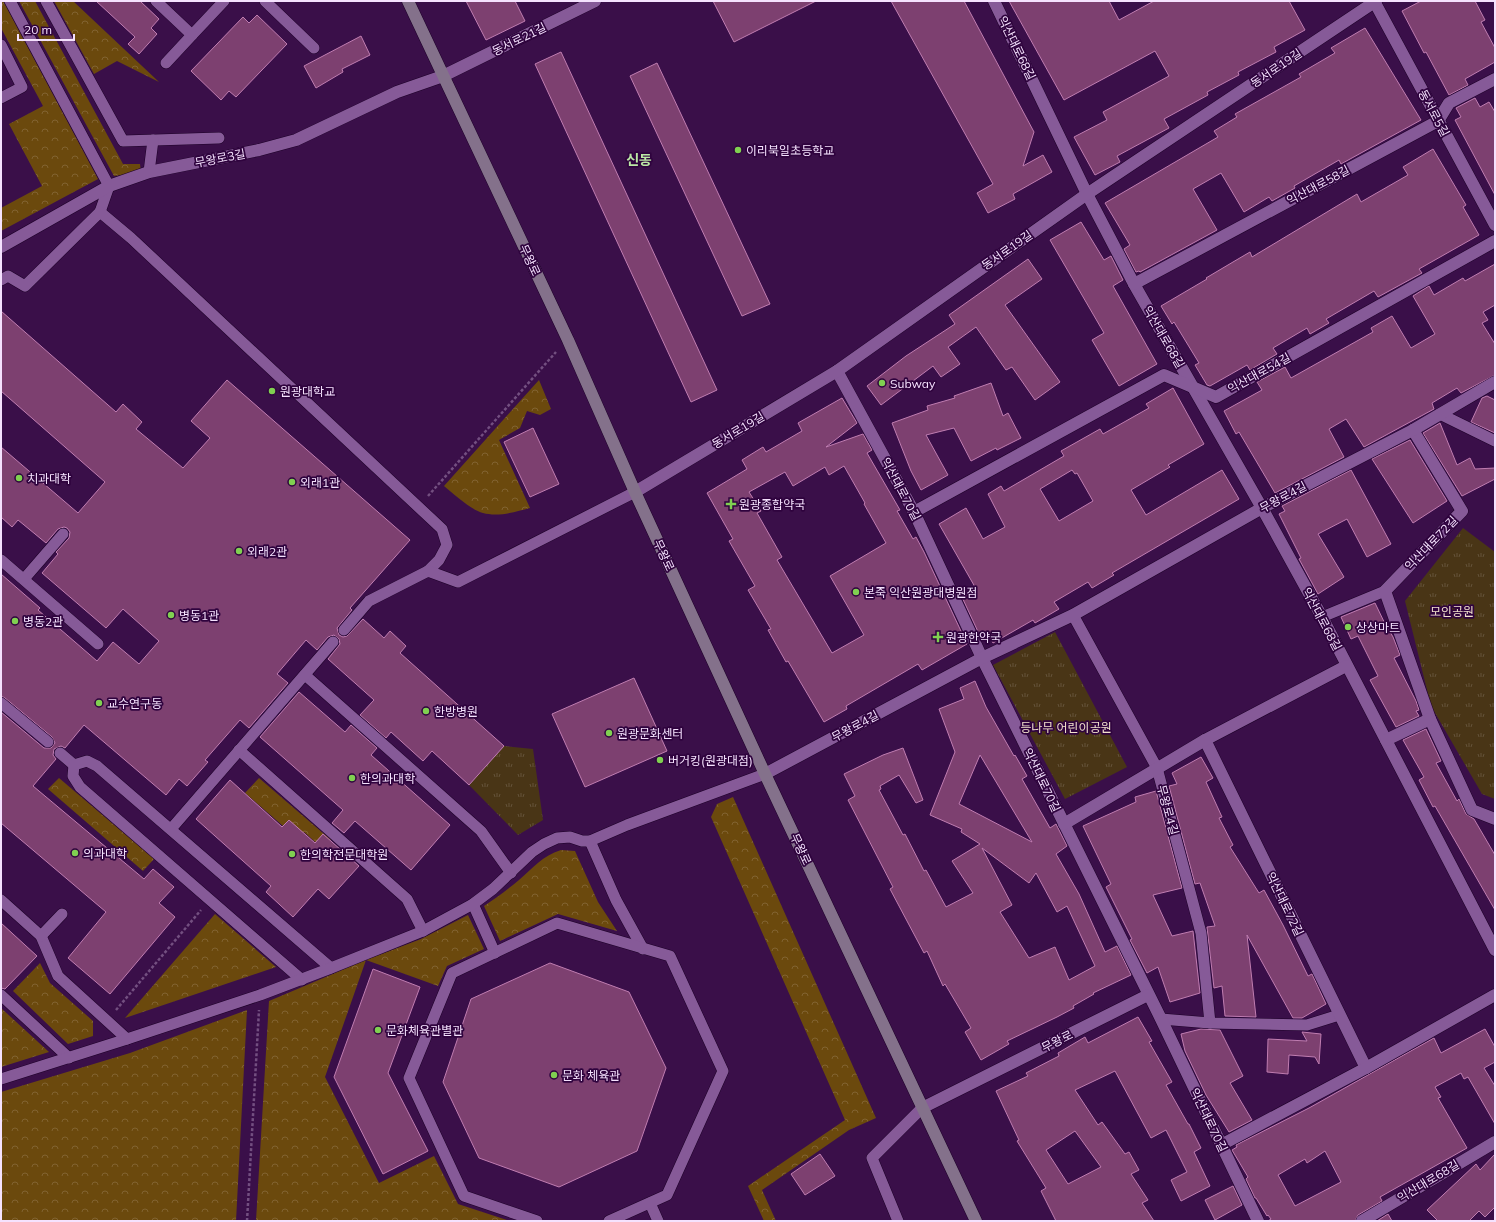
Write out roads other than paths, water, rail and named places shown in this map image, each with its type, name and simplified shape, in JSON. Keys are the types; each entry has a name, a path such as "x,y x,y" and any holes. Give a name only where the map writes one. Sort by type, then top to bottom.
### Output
{"street":[{"name":"무왕로","path":"408,1 568,340 635,492 765,774 976,1221"},
{"name":"동서로21길","path":"443,76 595,1"},
{"name":"익산대로68길","path":"994,1 1087,194 1134,284 1262,508 1322,617 1346,666 1495,950"},
{"name":"동서로19길","path":"635,492 837,371 1087,194 1375,1"},
{"name":"동서로5길","path":"1375,1 1495,225"},
{"name":"무왕로3길","path":"1,247 109,186 149,172 259,150 296,140 397,92 443,76"},
{"name":"익산대로58길","path":"1134,284 1438,121 1450,103 1495,79"},
{"name":"익산대로54길","path":"914,512 1164,374 1216,397 1495,241"},
{"name":"익산대로70길","path":"837,371 914,512 982,658 1161,1019 1258,1221"},
{"name":"무왕로4길","path":"765,774 982,658 1073,615 1262,508 1413,430 1495,382"},
{"name":"익산대로72길","path":"1385,591 1462,511 1413,430"},
{"path":"1385,591 1430,719 1472,810 1495,819"},
{"path":"1064,824 1205,740 1346,666"},
{"path":"1386,740 1430,719"},
{"name":"익산대로72길","path":"1205,740 1366,1068"},
{"name":"무왕로","path":"922,1108 1148,995"},
{"path":"1221,1145 1366,1068 1495,995"},
{"name":"익산대로68길","path":"1362,1221 1495,1142"}],"lane":[{"path":"1,280 8,276 25,286 100,212 109,186 10,1"},
{"path":"46,1 123,141 219,138"},
{"path":"156,1 192,35"},
{"path":"166,63 224,1"},
{"path":"265,1 314,48"},
{"path":"1,45 22,86 1,98"},
{"path":"149,172 153,140"},
{"path":"100,212 131,238 442,529 447,545 439,560 428,571 369,601 344,630"},
{"path":"1440,414 1495,441"},
{"path":"428,571 458,582 635,492"},
{"path":"24,580 63,534"},
{"path":"1,560 98,644"},
{"name":"익산대로72길","path":"1322,617 1385,591"},
{"name":"무왕로4길","path":"1073,615 1157,768 1201,933 1210,1023"},
{"path":"171,829 333,642"},
{"path":"305,675 481,831 511,873"},
{"path":"1,703 48,742"},
{"path":"239,750 408,899 424,931"},
{"path":"60,753 74,765"},
{"path":"74,765 87,761 97,766 331,968"},
{"path":"74,765 73,776 80,787 302,980"},
{"path":"1,1079 127,1040 302,980 438,925 473,904 511,873 532,852 557,838 570,837 582,841 590,841 627,825 765,774"},
{"path":"590,841 616,900 643,948"},
{"path":"1,900 41,936 58,976 127,1040"},
{"path":"473,904 495,952"},
{"path":"41,936 62,914"},
{"path":"537,1221 464,1196 409,1078 452,973 558,923 670,956 723,1071 667,1195 616,1220"},
{"path":"1,995 68,1058"},
{"path":"1161,1019 1210,1023 1307,1026 1339,1015"},
{"path":"898,1221 872,1158 922,1108"},
{"path":"650,1202 658,1221"}],"place":[{"name":"이리북일초등학교","path":"738,150"},
{"name":"Subway","path":"882,383"},
{"name":"원광대학교","path":"272,391"},
{"name":"치과대학","path":"19,478"},
{"name":"외래1관","path":"292,482"},
{"name":"원광종합약국","path":"731,504"},
{"name":"외래2관","path":"239,551"},
{"name":"본죽 익산원광대병원점","path":"856,592"},
{"name":"병동1관","path":"171,615"},
{"name":"병동2관","path":"15,621"},
{"name":"상상마트","path":"1348,627"},
{"name":"원광한약국","path":"938,637"},
{"name":"교수연구동","path":"99,703"},
{"name":"한방병원","path":"426,711"},
{"name":"원광문화센터","path":"609,733"},
{"name":"버거킹(원광대점)","path":"660,760"},
{"name":"한의과대학","path":"352,778"},
{"name":"의과대학","path":"75,853"},
{"name":"한의학전문대학원","path":"292,854"},
{"name":"문화체육관별관","path":"378,1030"},
{"name":"문화 체육관","path":"554,1075"}],"district":[{"name":"신동","path":"639,160"}],"park label":[{"name":"모인공원","path":"1452,611"},
{"name":"등나무 어린이공원","path":"1066,727"}]}
